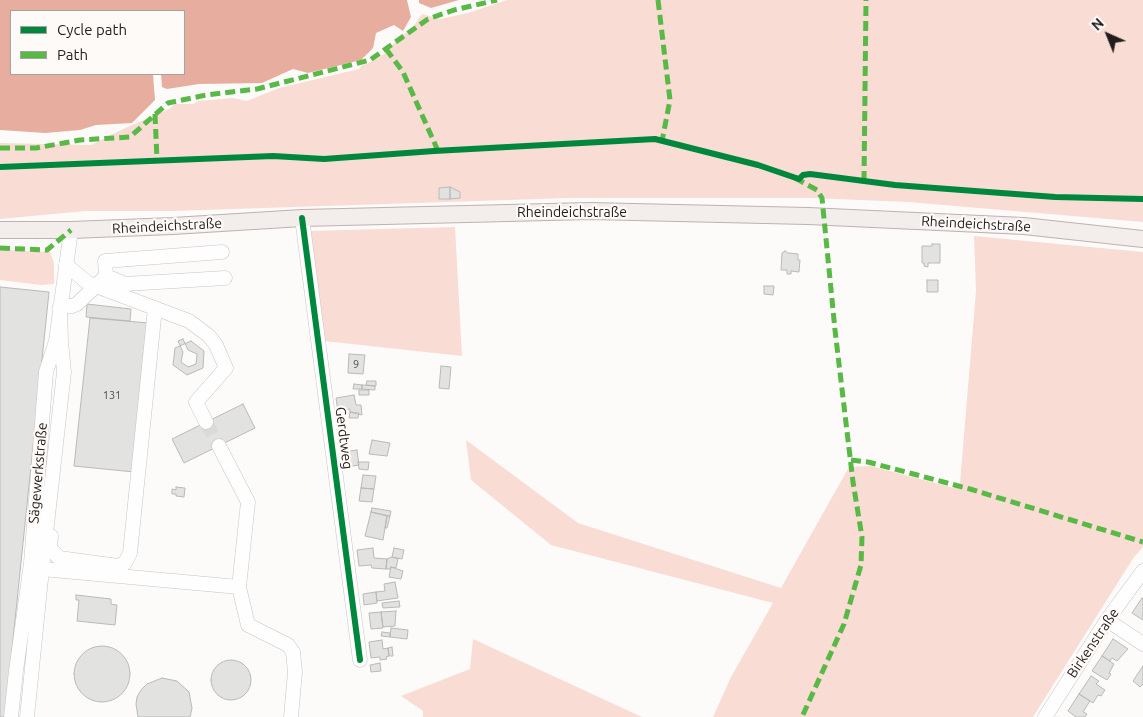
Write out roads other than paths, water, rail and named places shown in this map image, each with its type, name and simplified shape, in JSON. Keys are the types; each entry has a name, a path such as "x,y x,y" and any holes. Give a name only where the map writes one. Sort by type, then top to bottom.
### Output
{"main road":[{"name":"Rheindeichstraße","path":"0,230 71,230 302,218 590,211 816,216 1024,226 1143,238"}],"street":[{"name":"Gerdtweg","path":"302,218 360,660"},
{"name":"Sägewerkstraße","path":"11,717 31,563 46,372 56,341 71,230"},
{"path":"106,276 105,261 222,252"},
{"path":"66,266 88,283 188,321 200,327 209,336 216,345 226,368 196,402 206,422"},
{"path":"106,276 125,284 225,278"},
{"path":"32,715 42,569 64,372 60,306 77,304 106,276"},
{"path":"54,465 54,498 50,548 59,558 118,566 125,563 130,553 155,308"},
{"path":"219,446 248,502 239,587 248,625 288,645 294,652 295,672 290,717"},
{"path":"42,569 239,587"},
{"name":"Birkenstraße","path":"1049,715 1107,620 1143,571"},
{"path":"1107,620 1143,644"}],"tunnel":[{"path":"206,422 219,446"}]}
